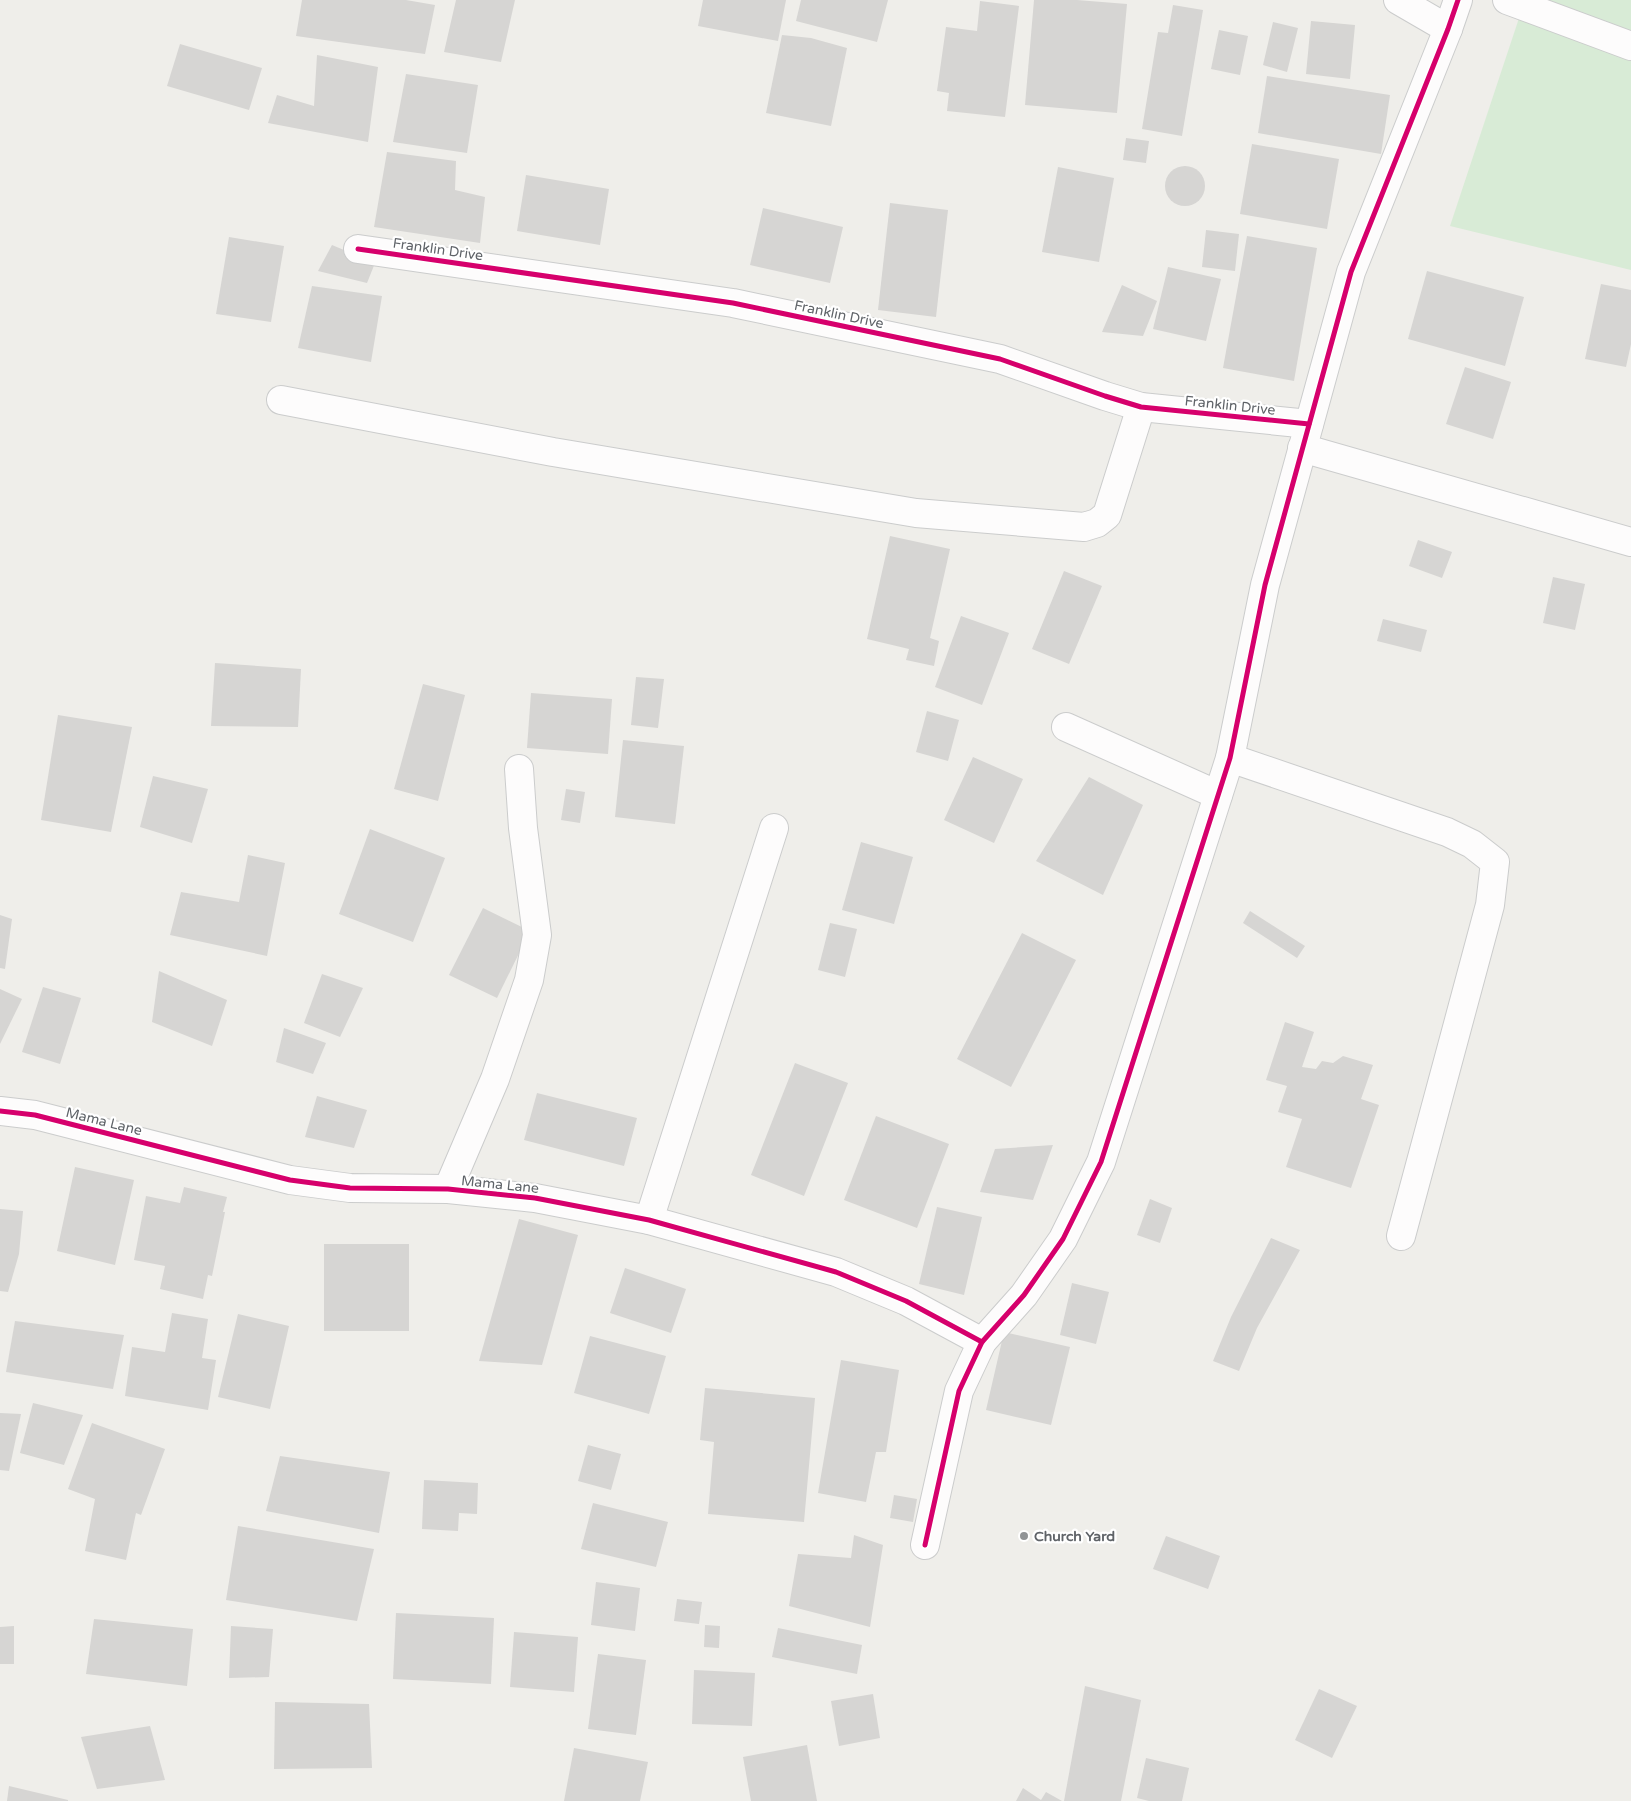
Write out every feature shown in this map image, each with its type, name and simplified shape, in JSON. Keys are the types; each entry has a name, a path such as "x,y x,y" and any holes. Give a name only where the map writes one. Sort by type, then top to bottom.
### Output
{"street":[{"path":"1398,0 1448,29"},
{"path":"925,1545 959,1391 982,1342 1024,1295 1063,1239 1101,1162 1230,758 1265,585 1351,272 1458,0"},
{"path":"1507,0 1631,46"},
{"name":"Franklin Drive","path":"358,249 733,303 1000,360 1141,407 1305,436 1631,542"},
{"path":"281,400 553,452 916,513 1084,528 1097,523 1107,515 1141,407"},
{"path":"1066,726 1218,795"},
{"path":"1230,758 1446,832 1472,844 1495,862 1490,905 1400,1236"},
{"path":"448,1190 495,1080 529,980 538,935 532,880 523,828 520,769"},
{"path":"648,1220 774,828"},
{"name":"Mama Lane","path":"0,1111 35,1115 290,1180 350,1188 448,1190 535,1198 648,1220 836,1272 906,1301 982,1342"}],"green space":[{"path":"1525,0 1631,0 1631,270 1450,226"}],"building":[{"path":"302,0 406,0 435,5 425,54 296,36"},
{"path":"456,0 515,0 501,62 444,52"},
{"path":"703,0 786,0 778,41 698,26"},
{"path":"801,0 888,0 877,42 796,21"},
{"path":"1034,0 1077,0 1127,4 1117,113 1025,105"},
{"path":"980,1 1019,6 1005,117 947,111 949,93 937,91 946,27 977,31"},
{"path":"1173,5 1203,10 1182,136 1142,129 1158,32 1168,33"},
{"path":"1311,21 1355,25 1350,79 1306,74"},
{"path":"1273,22 1298,28 1287,72 1263,65"},
{"path":"1219,30 1248,36 1240,75 1211,69"},
{"path":"782,35 811,38 847,48 831,126 766,113"},
{"path":"180,44 262,68 249,110 167,86"},
{"path":"317,55 378,67 368,142 268,123 277,95 314,106"},
{"path":"406,74 478,85 467,153 393,142"},
{"path":"1267,76 1390,95 1381,154 1258,133"},
{"path":"1126,138 1149,141 1146,163 1123,160"},
{"path":"1252,144 1339,159 1327,229 1240,214"},
{"path":"387,152 456,161 455,190 485,197 480,243 374,227"},
{"path":"1185,166 1196,169 1202,175 1205,186 1202,197 1196,203 1185,206 1174,203 1168,197 1165,186 1168,175 1174,169"},
{"path":"1058,167 1114,178 1099,262 1042,252"},
{"path":"526,175 609,189 600,245 517,231"},
{"path":"890,203 948,210 936,317 878,310"},
{"path":"763,208 843,227 830,283 750,265"},
{"path":"1206,230 1239,234 1235,271 1202,267"},
{"path":"1247,236 1317,248 1294,381 1223,368"},
{"path":"229,237 284,246 271,322 216,314"},
{"path":"332,245 375,263 367,283 318,271"},
{"path":"1168,267 1221,279 1206,341 1153,329"},
{"path":"1427,271 1524,297 1505,366 1408,339"},
{"path":"1601,284 1631,290 1631,344 1626,367 1585,359"},
{"path":"1122,285 1157,301 1143,336 1102,332"},
{"path":"312,286 382,296 371,362 298,348"},
{"path":"1465,367 1511,382 1493,439 1446,424"},
{"path":"890,536 950,549 930,638 939,641 934,666 906,660 909,649 867,639"},
{"path":"1418,540 1452,552 1442,578 1409,566"},
{"path":"1064,571 1102,586 1069,664 1032,649"},
{"path":"1553,577 1585,584 1575,630 1543,623"},
{"path":"961,616 1009,633 982,705 935,687"},
{"path":"1383,619 1427,630 1421,652 1377,641"},
{"path":"215,663 301,669 298,727 211,726"},
{"path":"636,677 664,679 658,728 631,725"},
{"path":"423,684 465,695 438,801 394,789"},
{"path":"531,693 612,699 608,754 527,748"},
{"path":"927,711 959,720 948,761 916,752"},
{"path":"58,715 132,727 111,832 41,820"},
{"path":"623,740 684,746 675,824 615,817"},
{"path":"973,757 1023,779 994,843 944,820"},
{"path":"153,776 208,789 192,843 140,827"},
{"path":"1089,777 1143,805 1103,895 1036,861"},
{"path":"566,789 585,792 580,823 561,820"},
{"path":"370,829 445,858 413,942 339,914"},
{"path":"861,842 913,857 894,924 842,910"},
{"path":"248,855 285,863 267,956 170,935 181,892 239,902"},
{"path":"483,908 530,931 497,998 449,975"},
{"path":"1250,911 1305,946 1297,958 1243,923"},
{"path":"0,915 12,919 5,969 0,968"},
{"path":"830,923 857,929 845,977 818,970"},
{"path":"1022,933 1076,960 1011,1087 957,1059"},
{"path":"159,971 227,1000 212,1046 152,1022"},
{"path":"322,974 363,988 340,1037 304,1023"},
{"path":"43,987 81,998 60,1064 22,1052"},
{"path":"0,989 22,999 0,1044"},
{"path":"1285,1022 1314,1032 1302,1067 1316,1069 1322,1061 1333,1063 1343,1056 1373,1065 1361,1099 1379,1105 1351,1188 1286,1167 1302,1119 1278,1112 1287,1086 1266,1080"},
{"path":"284,1028 326,1043 313,1074 276,1062"},
{"path":"795,1063 848,1083 804,1196 751,1175"},
{"path":"537,1093 637,1118 624,1166 524,1140"},
{"path":"317,1096 367,1110 354,1148 305,1137"},
{"path":"876,1116 949,1144 917,1228 844,1200"},
{"path":"1053,1145 1033,1200 980,1192 995,1149"},
{"path":"75,1167 134,1180 115,1265 57,1251"},
{"path":"184,1187 227,1197 212,1276 208,1275 203,1299 160,1289 165,1266 134,1260 146,1196 180,1203"},
{"path":"1150,1199 1172,1208 1160,1243 1137,1235"},
{"path":"937,1207 982,1217 964,1295 919,1284"},
{"path":"0,1209 23,1211 19,1254 8,1292 0,1291"},
{"path":"519,1219 578,1235 542,1365 479,1361"},
{"path":"1271,1238 1300,1250 1257,1328 1239,1371 1213,1361 1231,1317"},
{"path":"324,1244 409,1244 409,1331 324,1331"},
{"path":"625,1268 686,1289 671,1333 610,1313"},
{"path":"1072,1283 1109,1292 1096,1344 1060,1335"},
{"path":"172,1313 208,1319 202,1358 216,1360 208,1410 125,1396 132,1347 165,1352"},
{"path":"238,1314 289,1326 270,1409 218,1397"},
{"path":"15,1321 124,1335 113,1389 6,1372"},
{"path":"1004,1332 1070,1347 1051,1425 986,1410"},
{"path":"590,1336 666,1356 649,1414 574,1393"},
{"path":"841,1360 899,1370 886,1452 876,1452 866,1502 818,1493"},
{"path":"705,1388 815,1398 804,1522 708,1514 714,1442 700,1440"},
{"path":"33,1403 83,1415 64,1465 20,1453"},
{"path":"0,1413 21,1414 9,1471 0,1470"},
{"path":"92,1423 165,1449 141,1515 136,1513 126,1560 85,1551 95,1499 68,1489"},
{"path":"588,1445 621,1454 611,1490 578,1481"},
{"path":"280,1456 390,1472 379,1533 266,1511"},
{"path":"424,1480 478,1483 477,1514 459,1513 458,1531 422,1529"},
{"path":"894,1495 917,1499 913,1522 890,1518"},
{"path":"593,1503 668,1522 656,1567 581,1549"},
{"path":"238,1526 374,1549 357,1621 226,1600"},
{"path":"854,1535 883,1545 870,1627 789,1606 798,1554 851,1558"},
{"path":"1166,1536 1220,1556 1208,1589 1153,1569"},
{"path":"596,1582 640,1588 635,1631 591,1625"},
{"path":"677,1599 702,1602 699,1624 674,1621"},
{"path":"396,1613 494,1618 491,1684 393,1679"},
{"path":"94,1619 193,1629 187,1686 86,1674"},
{"path":"705,1625 720,1626 719,1648 704,1647"},
{"path":"14,1626 14,1664 0,1664 0,1627"},
{"path":"231,1626 273,1629 269,1677 229,1678"},
{"path":"778,1628 862,1645 857,1674 772,1657"},
{"path":"514,1632 578,1637 574,1692 510,1687"},
{"path":"598,1654 646,1660 636,1735 588,1729"},
{"path":"694,1670 755,1673 752,1726 692,1724"},
{"path":"1085,1686 1141,1700 1121,1801 1064,1801"},
{"path":"1319,1689 1357,1706 1332,1758 1295,1740"},
{"path":"873,1694 880,1738 839,1746 831,1701"},
{"path":"275,1702 369,1704 372,1768 274,1769"},
{"path":"150,1726 165,1780 97,1789 81,1737"},
{"path":"807,1745 817,1801 751,1801 743,1757"},
{"path":"574,1748 648,1762 640,1801 564,1801"},
{"path":"1146,1758 1189,1768 1182,1801 1149,1801 1137,1798"},
{"path":"9,1786 68,1800 68,1801 7,1801"},
{"path":"1023,1788 1041,1800 1046,1792 1062,1801 1016,1801"}],"cycle path":[{"path":"925,1545 959,1391 982,1342 1024,1295 1063,1239 1101,1162 1230,758 1265,585 1351,272 1458,0"},
{"path":"358,249 733,303 1000,359 1141,407 1309,424"},
{"path":"0,1111 35,1115 290,1180 350,1188 448,1189 535,1198 649,1220 836,1272 906,1301 982,1342"}],"place":[{"name":"Church Yard","path":"1024,1536"}]}
